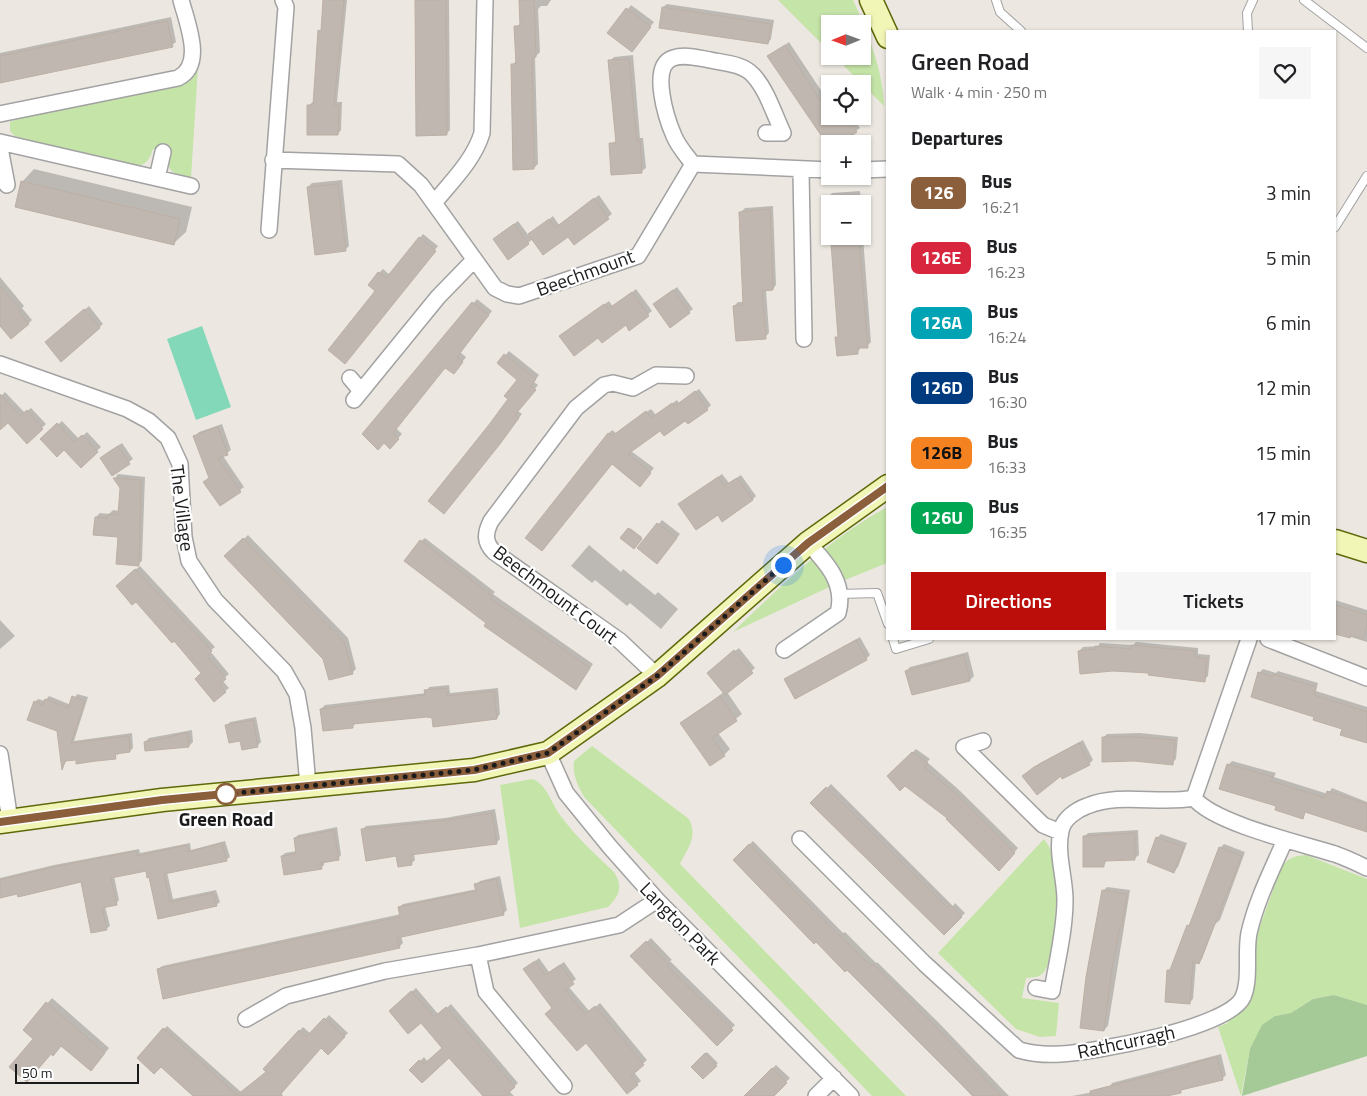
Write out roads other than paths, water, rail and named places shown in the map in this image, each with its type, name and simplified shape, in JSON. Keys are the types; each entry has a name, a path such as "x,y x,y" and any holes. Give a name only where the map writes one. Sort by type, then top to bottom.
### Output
{"street":[{"path":"0,114 178,78 187,73 193,61 181,0"},
{"path":"269,230 286,7 283,0"},
{"path":"434,203 479,144 482,133 484,0"},
{"path":"871,0 886,33"},
{"path":"766,133 783,133 761,86 752,74 736,65 684,56 670,59 663,67 660,78 663,106 674,137 692,164 801,171 821,170"},
{"path":"0,142 191,186"},
{"path":"0,148 7,184"},
{"path":"157,178 162,152"},
{"name":"Beechmount","path":"273,160 398,164 421,185 495,288 506,294 519,296 638,256 692,164"},
{"path":"871,170 886,169"},
{"path":"801,171 804,339"},
{"path":"350,378 358,396 438,298 474,260"},
{"name":"The Village","path":"0,364 127,409 149,421 168,438 180,464 184,537 189,561 215,600 284,672 296,694 303,728 308,786"},
{"name":"Beechmount Court","path":"657,676 620,641 494,552 486,541 487,530 491,521 576,408 604,385 613,383 633,388 656,376 686,376"},
{"path":"0,754 5,821 162,800 474,770 548,753 657,676 808,543 886,487"},
{"path":"1336,541 1367,551"},
{"path":"784,650 838,613 839,594 830,566 808,543"},
{"path":"1194,798 1249,640"},
{"path":"1271,640 1367,678"},
{"path":"983,741 964,748 1043,825 1060,832"},
{"name":"Langton Park","path":"548,753 566,793 583,816 657,900 851,1096"},
{"path":"1036,988 1052,991 1062,932 1065,900 1060,832 1065,820 1087,806 1118,799 1182,800 1194,798"},
{"path":"1194,798 1200,806 1225,818 1285,840 1337,855 1367,868"},
{"name":"Rathcurragh","path":"800,839 925,964 1020,1050 1034,1054 1061,1054 1117,1047 1209,1022 1232,1011 1243,998 1247,979 1246,954 1250,932 1285,840"},
{"path":"246,1018 286,996 385,972 478,955 619,924 657,900"},
{"path":"478,955 486,992 564,1086"},
{"path":"816,1096 834,1078"}],"lane":[{"path":"996,0 1000,12 1020,30"},
{"path":"1248,30 1247,13 1253,0"},
{"path":"1304,0 1367,48"},
{"path":"1336,226 1366,181"},
{"path":"839,594 877,593 886,618"},
{"path":"893,640 896,649 925,640"}],"place":[{"name":"Green Road","path":"226,794"}]}
